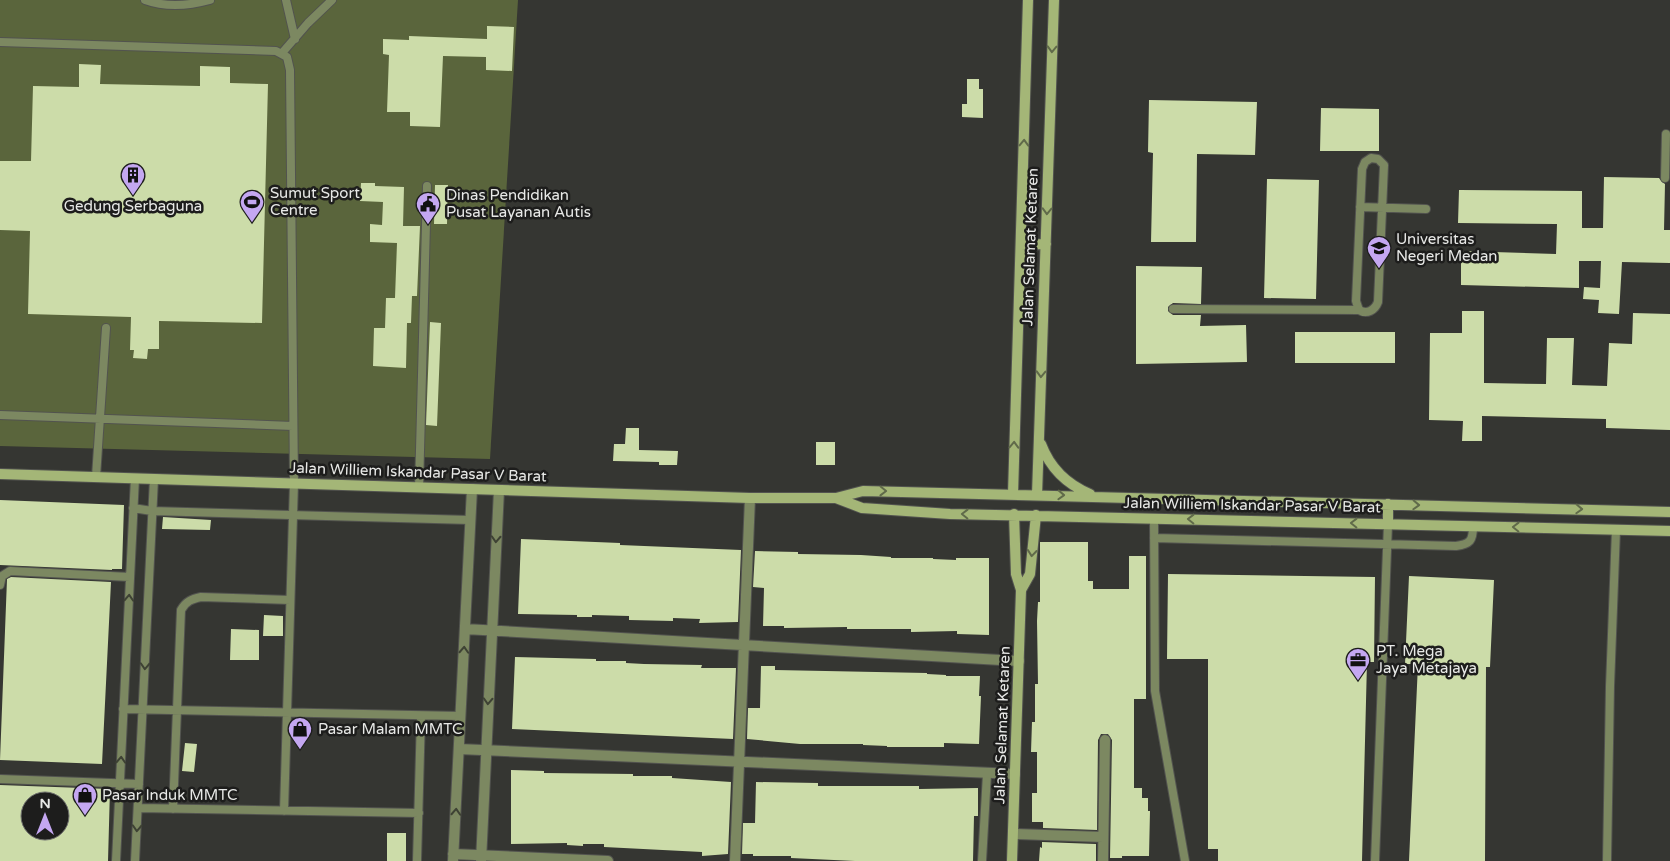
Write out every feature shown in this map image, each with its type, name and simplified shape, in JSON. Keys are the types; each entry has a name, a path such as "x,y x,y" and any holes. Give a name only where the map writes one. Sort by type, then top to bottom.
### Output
{"street":[{"name":"Jalan Selamat Ketaren","path":"1013,494 1028,0"},
{"name":"Jalan Selamat Ketaren","path":"1037,495 1054,0"},
{"path":"1021,244 1046,244"},
{"path":"1039,438 1053,468 1065,480 1094,496"},
{"name":"Jalan Williem Iskandar Pasar V Barat","path":"0,474 750,498 836,498 863,491 1670,512"},
{"path":"472,489 453,858 608,861"},
{"path":"481,858 499,490"},
{"path":"735,861 750,498"},
{"name":"Jalan Williem Iskandar Pasar V Barat","path":"836,498 862,508 950,514 1014,514 1670,531"},
{"path":"1388,504 1388,524"},
{"name":"Jalan Selamat Ketaren","path":"1012,861 1021,590 1016,574 1014,514"},
{"name":"Jalan Selamat Ketaren","path":"1021,590 1030,574 1036,515"},
{"path":"465,629 1019,661"},
{"path":"1103,861 1105,740"},
{"path":"459,749 1015,774"},
{"path":"1013,834 1103,838"}],"lane":[{"path":"145,0 157,4 176,6 210,0"},
{"path":"286,0 295,39"},
{"path":"282,53 308,23 332,0"},
{"path":"0,42 276,51 282,53 287,58 290,70 294,484 284,811"},
{"path":"1665,178 1666,134"},
{"path":"1173,309 1359,310 1361,312 1369,312 1375,308 1378,302 1384,209 1384,165 1381,160 1375,158 1365,162 1362,169 1356,301 1359,310"},
{"path":"419,488 427,186"},
{"path":"1360,208 1426,209"},
{"path":"96,477 106,328"},
{"path":"0,415 293,426"},
{"path":"116,861 135,478"},
{"path":"135,861 154,479"},
{"path":"133,508 470,520"},
{"path":"1154,518 1154,681 1185,861"},
{"path":"1375,861 1388,524"},
{"path":"1154,538 1387,545 1465,545 1472,539 1473,526"},
{"path":"1607,861 1610,686 1616,530"},
{"path":"0,585 2,576 10,571 130,577"},
{"path":"174,809 181,610 184,604 190,599 201,597 290,600"},
{"path":"123,709 460,716"},
{"path":"417,861 421,716"},
{"path":"982,861 987,774"},
{"path":"0,780 139,784"},
{"path":"138,808 418,813"}],"green space":[{"name":"Sumut Sport Centre","path":"0,0 518,0 490,459 0,446"}],"building":[{"path":"487,26 514,27 512,71 486,70 486,57 443,56 440,127 410,126 410,112 387,112 389,55 383,54 383,39 409,40 409,36 487,39"},
{"name":"Gedung Serbaguna","path":"79,64 101,65 100,84 200,86 200,66 230,67 230,83 268,84 262,323 159,321 159,349 148,349 147,359 133,358 134,350 130,350 131,317 28,314 30,231 0,230 0,161 31,161 33,86 79,87"},
{"path":"967,79 979,79 979,89 983,89 983,118 962,117 962,104 967,104"},
{"path":"1149,100 1257,102 1255,155 1197,154 1196,242 1151,242 1153,153 1148,152"},
{"path":"1321,108 1379,109 1379,151 1320,151"},
{"path":"1604,177 1659,178 1665,184 1664,230 1670,230 1670,263 1622,262 1619,314 1598,313 1599,300 1583,299 1584,287 1600,288 1601,261 1579,261 1579,288 1461,285 1461,251 1556,254 1557,224 1458,223 1459,190 1582,191 1582,228 1603,228"},
{"path":"1267,179 1319,180 1316,299 1264,298"},
{"path":"361,183 375,183 375,186 404,187 403,226 420,226 417,296 412,296 411,323 407,323 406,368 373,366 374,328 385,328 386,298 395,298 397,243 370,242 370,224 382,225 383,202 360,201"},
{"path":"435,185 448,185 447,224 434,224"},
{"path":"1136,266 1202,267 1201,304 1173,303 1168,307 1168,311 1173,315 1201,315 1200,326 1246,325 1247,362 1136,364"},
{"path":"1462,311 1484,311 1484,383 1546,384 1547,338 1574,338 1572,385 1607,386 1609,343 1632,344 1633,313 1670,314 1670,430 1606,428 1606,419 1482,416 1482,441 1462,441 1463,421 1429,420 1430,333 1462,333"},
{"path":"430,322 441,323 437,426 426,425"},
{"path":"1295,332 1395,332 1395,363 1295,363"},
{"path":"626,428 639,428 639,450 678,451 677,465 659,465 659,462 613,461 614,444 625,444"},
{"path":"816,442 835,442 835,465 816,465"},
{"path":"0,500 124,505 122,569 0,565"},
{"path":"163,517 211,520 210,530 162,529"},
{"path":"521,539 741,550 738,622 699,623 700,619 673,618 673,621 629,620 629,616 592,615 592,617 577,617 577,615 518,614"},
{"path":"1040,542 1088,542 1088,581 1093,581 1093,589 1129,589 1129,556 1146,556 1146,699 1134,699 1134,788 1142,788 1142,798 1148,798 1148,811 1150,811 1149,856 1110,858 1112,740 1108,734 1101,734 1098,740 1097,830 1043,828 1043,822 1032,822 1032,793 1037,793 1037,752 1031,752 1032,722 1035,722 1035,684 1038,684 1037,621 1038,602 1040,602"},
{"path":"755,551 956,560 956,558 989,558 989,635 957,634 957,631 911,632 911,629 784,628 784,626 763,626 764,588 753,587"},
{"path":"1168,574 1375,577 1374,662 1367,662 1362,861 1218,861 1218,849 1208,849 1208,659 1167,659"},
{"path":"1409,576 1494,580 1490,667 1486,667 1485,861 1409,861 1418,664 1405,664"},
{"path":"11,577 111,582 102,764 0,760 7,579"},
{"path":"264,615 283,616 283,636 263,636"},
{"path":"231,629 259,630 259,660 230,660"},
{"path":"515,657 596,659 596,661 626,661 626,663 702,665 701,668 736,668 733,739 512,729"},
{"path":"761,666 775,666 775,670 980,676 979,744 944,743 944,747 887,747 863,744 800,744 747,739 748,708 760,708"},
{"path":"185,743 197,744 194,772 182,771"},
{"path":"511,770 544,771 544,773 672,776 672,778 731,782 728,854 702,856 702,852 604,847 604,844 583,844 583,846 567,845 567,843 511,844"},
{"path":"756,782 818,783 818,786 919,786 919,789 978,788 978,816 974,816 973,861 855,861 742,854 743,823 755,823"},
{"name":"Pasar Induk MMTC","path":"0,785 110,789 108,861 0,861"},
{"path":"387,833 406,833 406,861 387,861"},
{"path":"1042,842 1096,844 1096,861 1039,861"}],"place":[{"name":"Gedung Serbaguna","path":"133,196"},
{"name":"Sumut Sport Centre","path":"252,223"},
{"name":"Dinas Pendidikan Pusat Layanan Autis","path":"428,225"},
{"name":"Universitas Negeri Medan","path":"1379,269"},
{"name":"PT. Mega Jaya Metajaya","path":"1358,681"},
{"name":"Pasar Malam MMTC","path":"300,750"},
{"name":"Pasar Induk MMTC","path":"85,816"}]}
